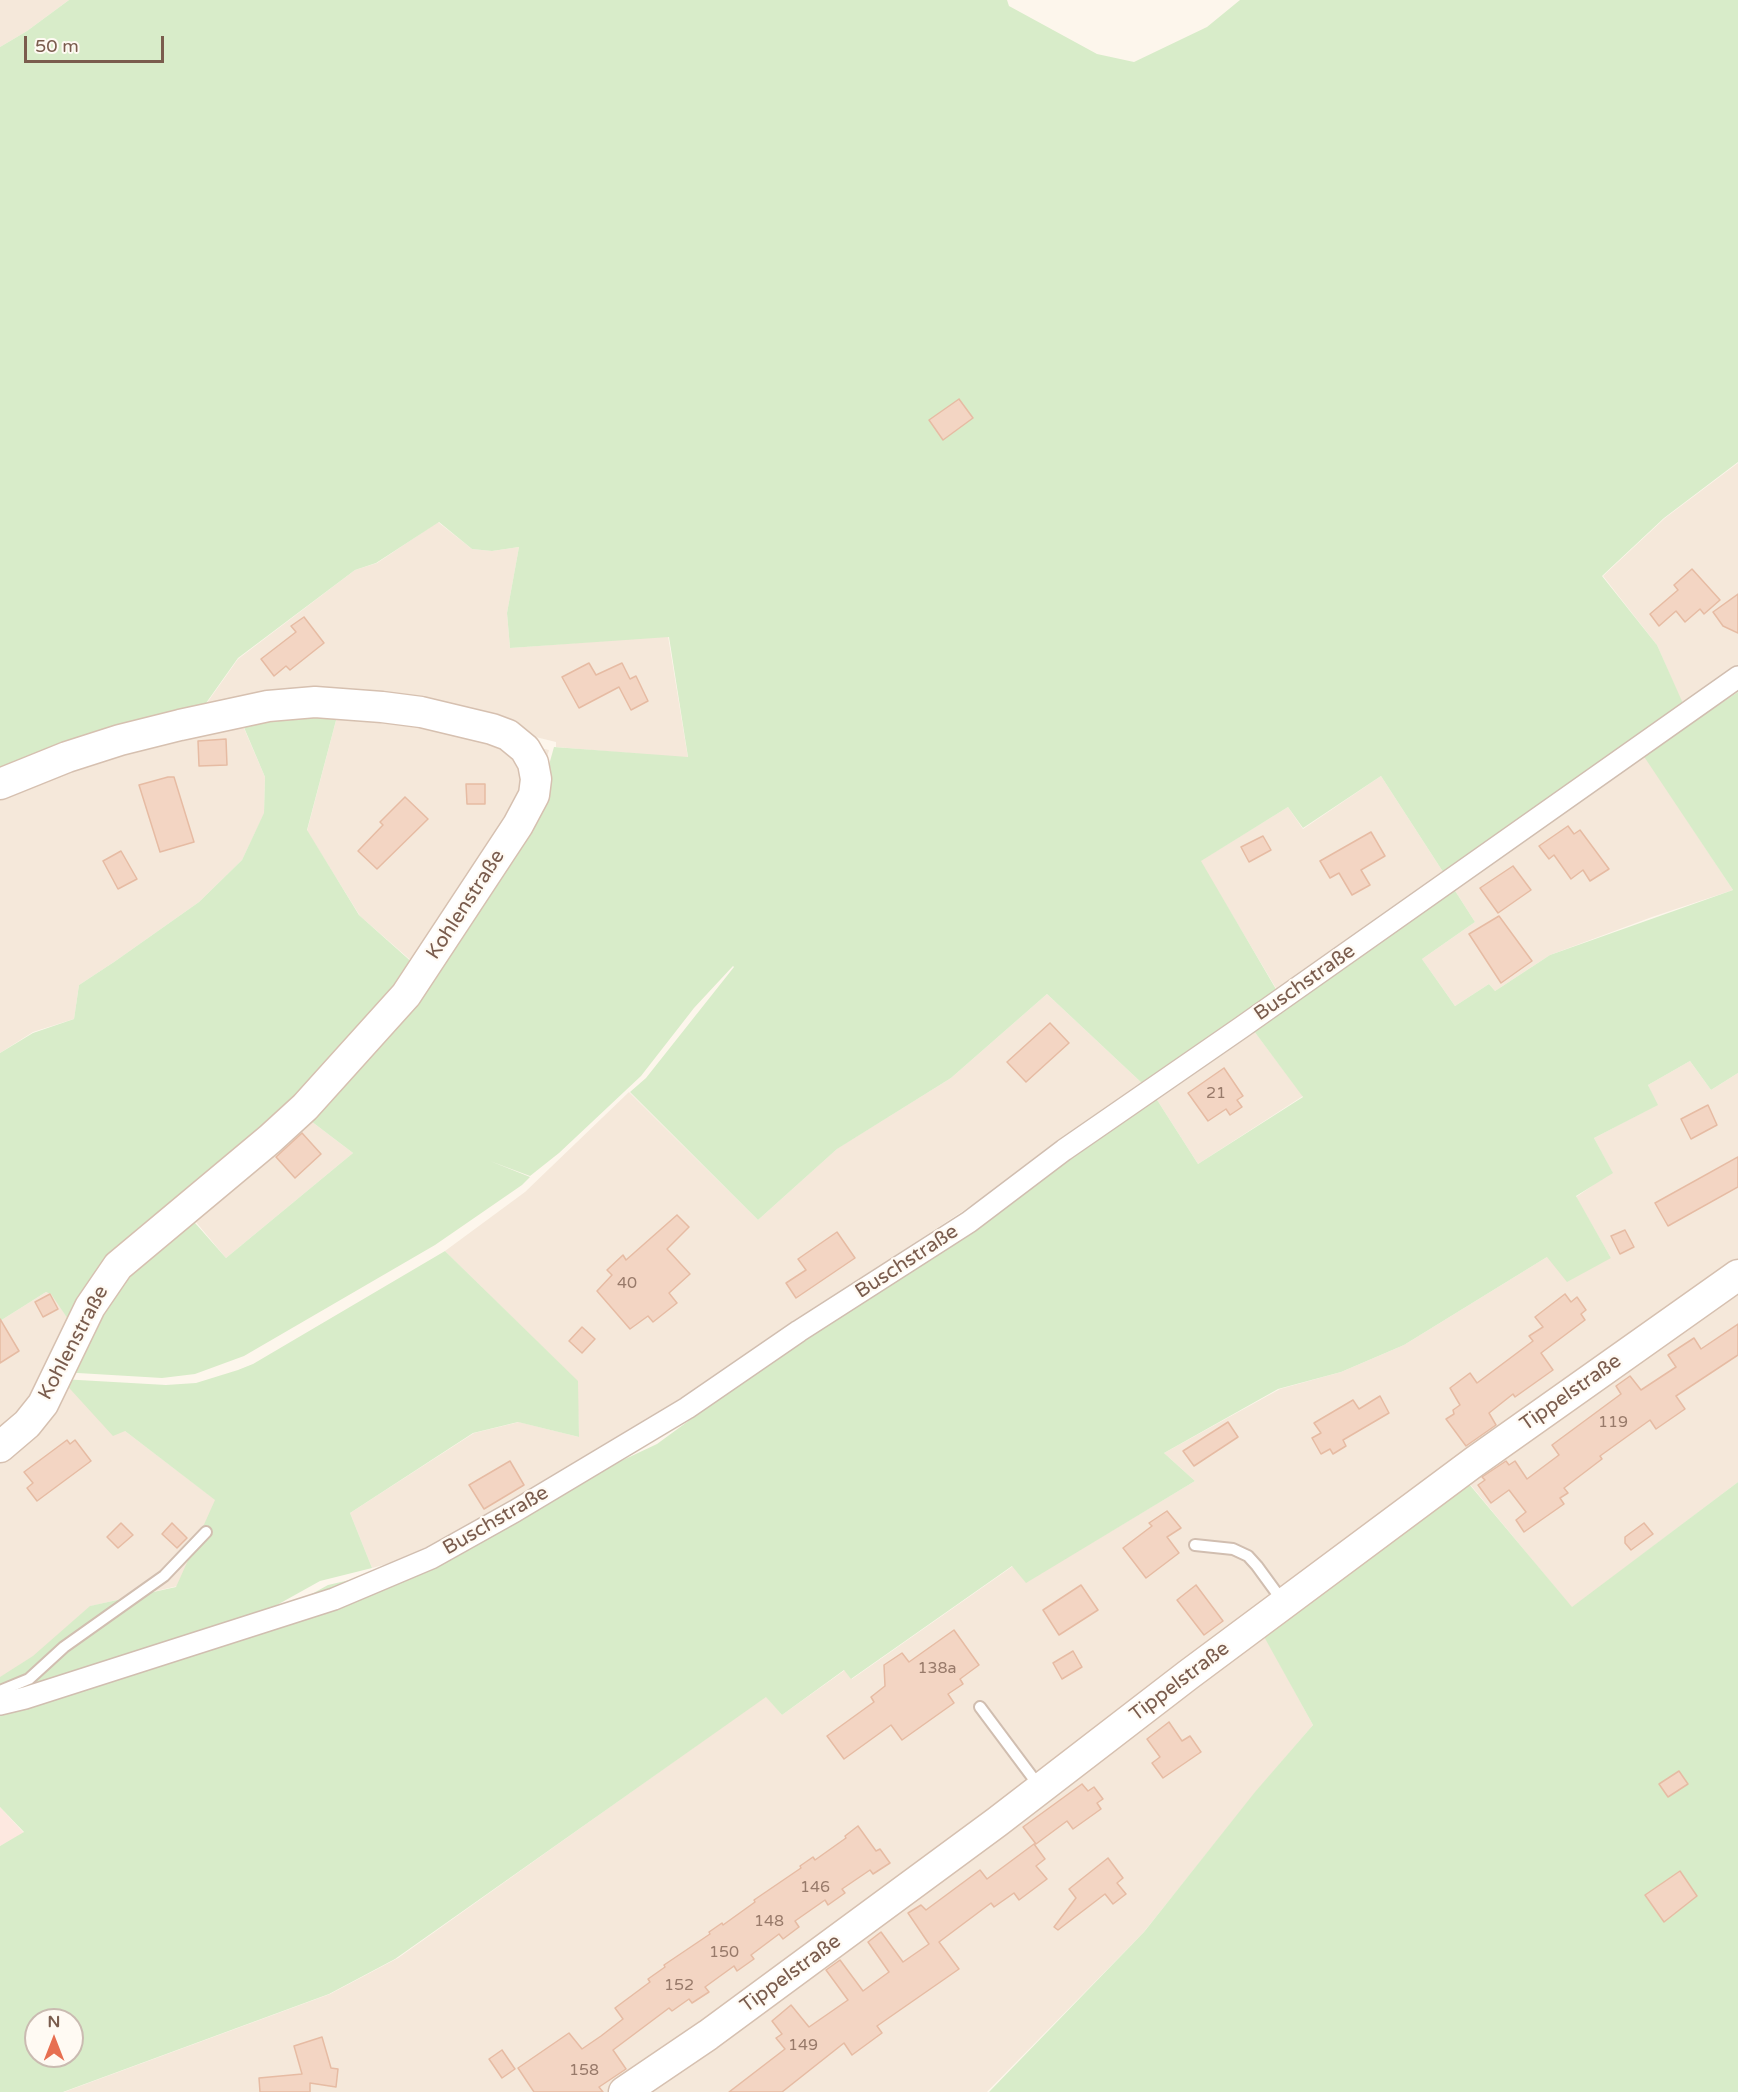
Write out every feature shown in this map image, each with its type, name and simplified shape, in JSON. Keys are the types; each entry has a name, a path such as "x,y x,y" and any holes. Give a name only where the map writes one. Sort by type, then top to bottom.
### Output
{"street":[{"name":"Buschstraße","path":"0,1704 170,1653 334,1599 432,1558 515,1511 687,1408 969,1222 1064,1150 1270,1008 1738,677"},
{"name":"Kohlenstraße","path":"0,784 67,757 170,727 268,706 315,702 382,706 492,729 508,735 525,749 533,763 536,780 534,795 518,825 406,996 305,1107 270,1140 118,1266 90,1307 43,1404 27,1424 0,1447"},
{"name":"Tippelstraße","path":"624,2092 708,2035 1474,1462 1738,1275"}],"lane":[{"path":"0,1691 29,1679 64,1647 164,1576 206,1532"},
{"path":"1195,1545 1233,1549 1248,1556 1284,1603"},
{"path":"980,1707 1041,1788"}],"shaded area":[{"path":"0,0 69,0 27,31 0,47"},
{"path":"1738,463 1738,671 1684,708 1657,645 1603,576 1665,518"},
{"path":"438,522 472,549 492,551 519,547 507,613 510,648 668,636 688,758 556,747 556,742 388,701 199,714 238,659 355,570 377,563"},
{"path":"339,709 385,711 549,750 537,794 415,964 360,916 307,831"},
{"path":"240,719 265,777 264,814 242,860 199,902 79,985 74,1019 33,1032 0,1053 0,788"},
{"path":"1643,753 1733,890 1550,955 1495,991 1489,984 1455,1006 1422,959 1475,922 1452,886"},
{"path":"1381,776 1447,878 1280,995 1200,861 1288,807 1303,829"},
{"path":"1047,994 1145,1086 1062,1146 896,1255 761,1355 428,1553 372,1568 350,1513 474,1433 519,1422 579,1437 577,1381 445,1251 525,1192 629,1092 758,1220 838,1148 951,1078"},
{"path":"1251,1027 1303,1096 1198,1164 1152,1092"},
{"path":"1690,1061 1711,1090 1738,1073 1738,1267 609,2092 64,2092 330,1994 398,1958 766,1696 782,1715 845,1670 852,1679 1013,1566 1026,1582 1195,1481 1164,1453 1280,1389 1341,1372 1404,1345 1547,1257 1611,1258 1576,1197 1612,1172 1594,1138 1657,1105 1648,1085"},
{"path":"303,1115 353,1153 226,1258 190,1215"},
{"path":"1738,1291 1738,1482 1572,1608 1464,1477"},
{"path":"46,1292 51,1293 76,1331 0,1445 0,1321"},
{"path":"61,1379 221,1504 178,1586 91,1606 34,1657 0,1678 0,1451"},
{"path":"1263,1633 1313,1725 1143,1933 987,2092 638,2092"},
{"path":"0,1807 24,1833 0,1846"}],"green space":[{"path":"69,0 1007,0 1009,6 1097,54 1134,62 1207,27 1240,0 1738,0 1738,462 1664,518 1602,576 1657,645 1685,708 1447,878 1381,776 1303,828 1288,807 1201,861 1280,996 1145,1086 1047,994 951,1078 837,1149 758,1220 630,1092 646,1078 733,966 694,1008 641,1076 559,1153 530,1176 490,1161 530,1177 522,1185 435,1245 244,1356 195,1374 162,1378 61,1372 91,1308 188,1215 226,1258 353,1153 303,1115 540,797 554,747 688,757 669,637 510,648 507,613 519,547 492,551 472,549 439,522 376,563 355,570 238,658 199,713 0,779 0,47 27,31"},
{"path":"1738,692 1738,1073 1711,1090 1690,1061 1648,1085 1658,1105 1594,1138 1613,1173 1576,1196 1611,1258 1567,1282 1547,1257 1404,1345 1341,1372 1278,1389 1164,1453 1195,1481 1026,1583 1012,1566 851,1679 844,1670 782,1715 766,1697 395,1959 329,1994 63,2092 0,2092 0,1846 24,1832 0,1807 0,1694 75,1685 274,1615 328,1585 437,1560 570,1485 657,1444 807,1334 1152,1092 1198,1164 1303,1097 1251,1027 1452,886 1475,922 1422,959 1455,1006 1489,984 1495,991 1550,955 1733,890 1643,755"},
{"path":"339,709 307,830 359,915 415,965 266,1134 76,1331 51,1294 46,1292 0,1321 0,1053 33,1033 74,1019 79,985 199,902 242,860 264,813 265,777 240,718"},
{"path":"445,1251 578,1381 579,1437 518,1422 473,1433 350,1513 372,1568 320,1581 268,1610 69,1680 0,1687 0,1677 33,1656 90,1606 176,1587 215,1500 125,1431 113,1436 61,1379 166,1385 196,1383 238,1370 253,1364"},
{"path":"1464,1478 1572,1607 1738,1482 1738,2092 989,2092 1144,1932 1255,1792 1313,1725 1262,1633"}],"building":[{"path":"959,399 973,418 943,440 929,420"},
{"path":"1692,569 1720,600 1704,614 1700,609 1685,622 1676,611 1659,626 1650,614 1678,590 1674,585"},
{"path":"1738,594 1738,633 1723,626 1713,612"},
{"path":"304,617 324,643 290,670 286,666 274,676 261,659 296,632 291,626"},
{"path":"589,663 596,675 622,663 630,679 636,676 648,701 631,710 619,687 579,708 562,677"},
{"path":"226,739 227,765 199,766 198,741"},
{"path":"174,777 194,842 160,852 139,785"},
{"path":"466,784 485,784 485,804 467,804"},
{"path":"405,797 428,819 377,869 358,851 383,825 380,822"},
{"path":"1568,826 1574,834 1580,830 1609,869 1590,881 1583,870 1571,879 1554,855 1549,859 1539,846"},
{"path":"1371,832 1385,856 1361,870 1370,885 1352,895 1339,873 1330,878 1320,861"},
{"path":"1263,836 1271,850 1249,862 1241,847"},
{"path":"121,851 137,879 118,889 103,861"},
{"path":"1513,866 1531,890 1498,913 1480,888"},
{"path":"1499,916 1532,961 1501,983 1469,934"},
{"path":"1050,1023 1069,1043 1026,1082 1007,1062"},
{"path":"1224,1068 1243,1096 1237,1100 1242,1107 1230,1115 1226,1109 1208,1121 1188,1093"},
{"path":"1708,1105 1717,1125 1691,1139 1681,1119"},
{"path":"302,1133 321,1154 295,1178 276,1157"},
{"path":"1738,1157 1738,1187 1668,1226 1655,1203"},
{"path":"677,1215 689,1227 667,1249 690,1274 669,1293 677,1303 653,1322 648,1316 630,1329 597,1291 612,1275 607,1270 623,1255 626,1260"},
{"path":"1625,1230 1634,1247 1620,1254 1611,1236"},
{"path":"837,1232 855,1258 796,1298 786,1283 806,1270 798,1259"},
{"path":"50,1294 58,1309 43,1317 35,1302"},
{"path":"1565,1294 1571,1302 1577,1297 1586,1310 1581,1314 1585,1320 1541,1353 1553,1370 1515,1397 1513,1394 1489,1413 1496,1425 1466,1446 1446,1419 1454,1414 1453,1410 1460,1405 1450,1388 1470,1373 1477,1383 1533,1341 1529,1336 1543,1327 1535,1317"},
{"path":"0,1319 19,1351 0,1363"},
{"path":"1738,1324 1738,1355 1676,1396 1685,1409 1656,1429 1650,1420 1600,1456 1602,1459 1564,1488 1568,1493 1560,1498 1564,1504 1524,1532 1516,1520 1526,1512 1509,1490 1491,1503 1478,1485 1485,1480 1482,1477 1506,1461 1509,1465 1515,1461 1527,1479 1559,1455 1552,1445 1621,1394 1616,1386 1630,1376 1641,1390 1676,1367 1668,1355 1694,1338 1701,1349"},
{"path":"582,1327 595,1339 582,1353 569,1341"},
{"path":"1380,1396 1389,1413 1343,1440 1346,1446 1333,1454 1330,1449 1321,1454 1312,1438 1321,1433 1314,1423 1353,1400 1359,1409"},
{"path":"1228,1422 1238,1437 1194,1466 1183,1451"},
{"path":"67,1440 70,1444 75,1440 91,1461 37,1501 27,1488 33,1483 24,1472"},
{"path":"510,1461 524,1485 484,1509 469,1485"},
{"path":"1167,1511 1181,1528 1167,1537 1179,1553 1146,1578 1123,1548 1152,1526 1149,1523"},
{"path":"121,1523 133,1535 118,1548 107,1537"},
{"path":"172,1523 187,1538 177,1548 162,1534"},
{"path":"1644,1523 1653,1534 1631,1550 1625,1543 1625,1537"},
{"path":"1081,1585 1098,1610 1059,1635 1043,1610"},
{"path":"1196,1585 1223,1621 1204,1635 1177,1600"},
{"path":"954,1630 979,1665 960,1679 963,1684 948,1694 954,1703 902,1740 891,1725 844,1759 827,1736 874,1702 871,1697 885,1686 884,1665 902,1653 909,1662"},
{"path":"1073,1651 1082,1667 1062,1679 1053,1663"},
{"path":"1169,1722 1182,1741 1190,1736 1201,1752 1163,1778 1152,1763 1160,1757 1147,1739"},
{"path":"1679,1771 1688,1784 1668,1797 1659,1784"},
{"path":"1082,1784 1088,1791 1094,1787 1103,1799 1097,1803 1101,1809 1073,1829 1067,1821 1036,1844 1023,1827"},
{"path":"858,1826 876,1851 880,1849 890,1863 873,1874 870,1870 842,1889 845,1893 828,1905 825,1900 795,1921 799,1927 783,1939 779,1934 751,1955 754,1959 737,1971 734,1966 705,1987 709,1992 692,2003 689,1999 672,2011 669,2008 613,2050 626,2069 599,2087 603,2092 534,2092 518,2068 569,2033 582,2049 601,2036 623,2019 615,2008 650,1982 648,1979 665,1967 664,1965 755,1902 754,1900 801,1868 800,1866 813,1857 815,1860 846,1838 845,1836"},
{"path":"1034,1844 1045,1859 1036,1866 1047,1879 1019,1900 1014,1893 994,1907 991,1903 939,1942 959,1969 877,2026 882,2033 852,2055 844,2043 782,2092 729,2092 785,2049 776,2038 782,2034 772,2021 791,2005 809,2027 848,2000 826,1970 840,1960 863,1991 889,1972 868,1942 881,1932 903,1962 929,1944 908,1913 921,1905 926,1910 980,1870 987,1879"},
{"path":"1108,1858 1123,1878 1117,1883 1126,1894 1113,1904 1105,1894 1058,1930 1054,1927 1076,1898 1069,1889"},
{"path":"1680,1871 1697,1896 1664,1922 1645,1895"},
{"path":"322,2037 331,2068 338,2069 336,2087 310,2083 310,2092 260,2092 259,2078 302,2074 294,2046"},
{"path":"502,2050 515,2069 502,2078 489,2059"}]}
